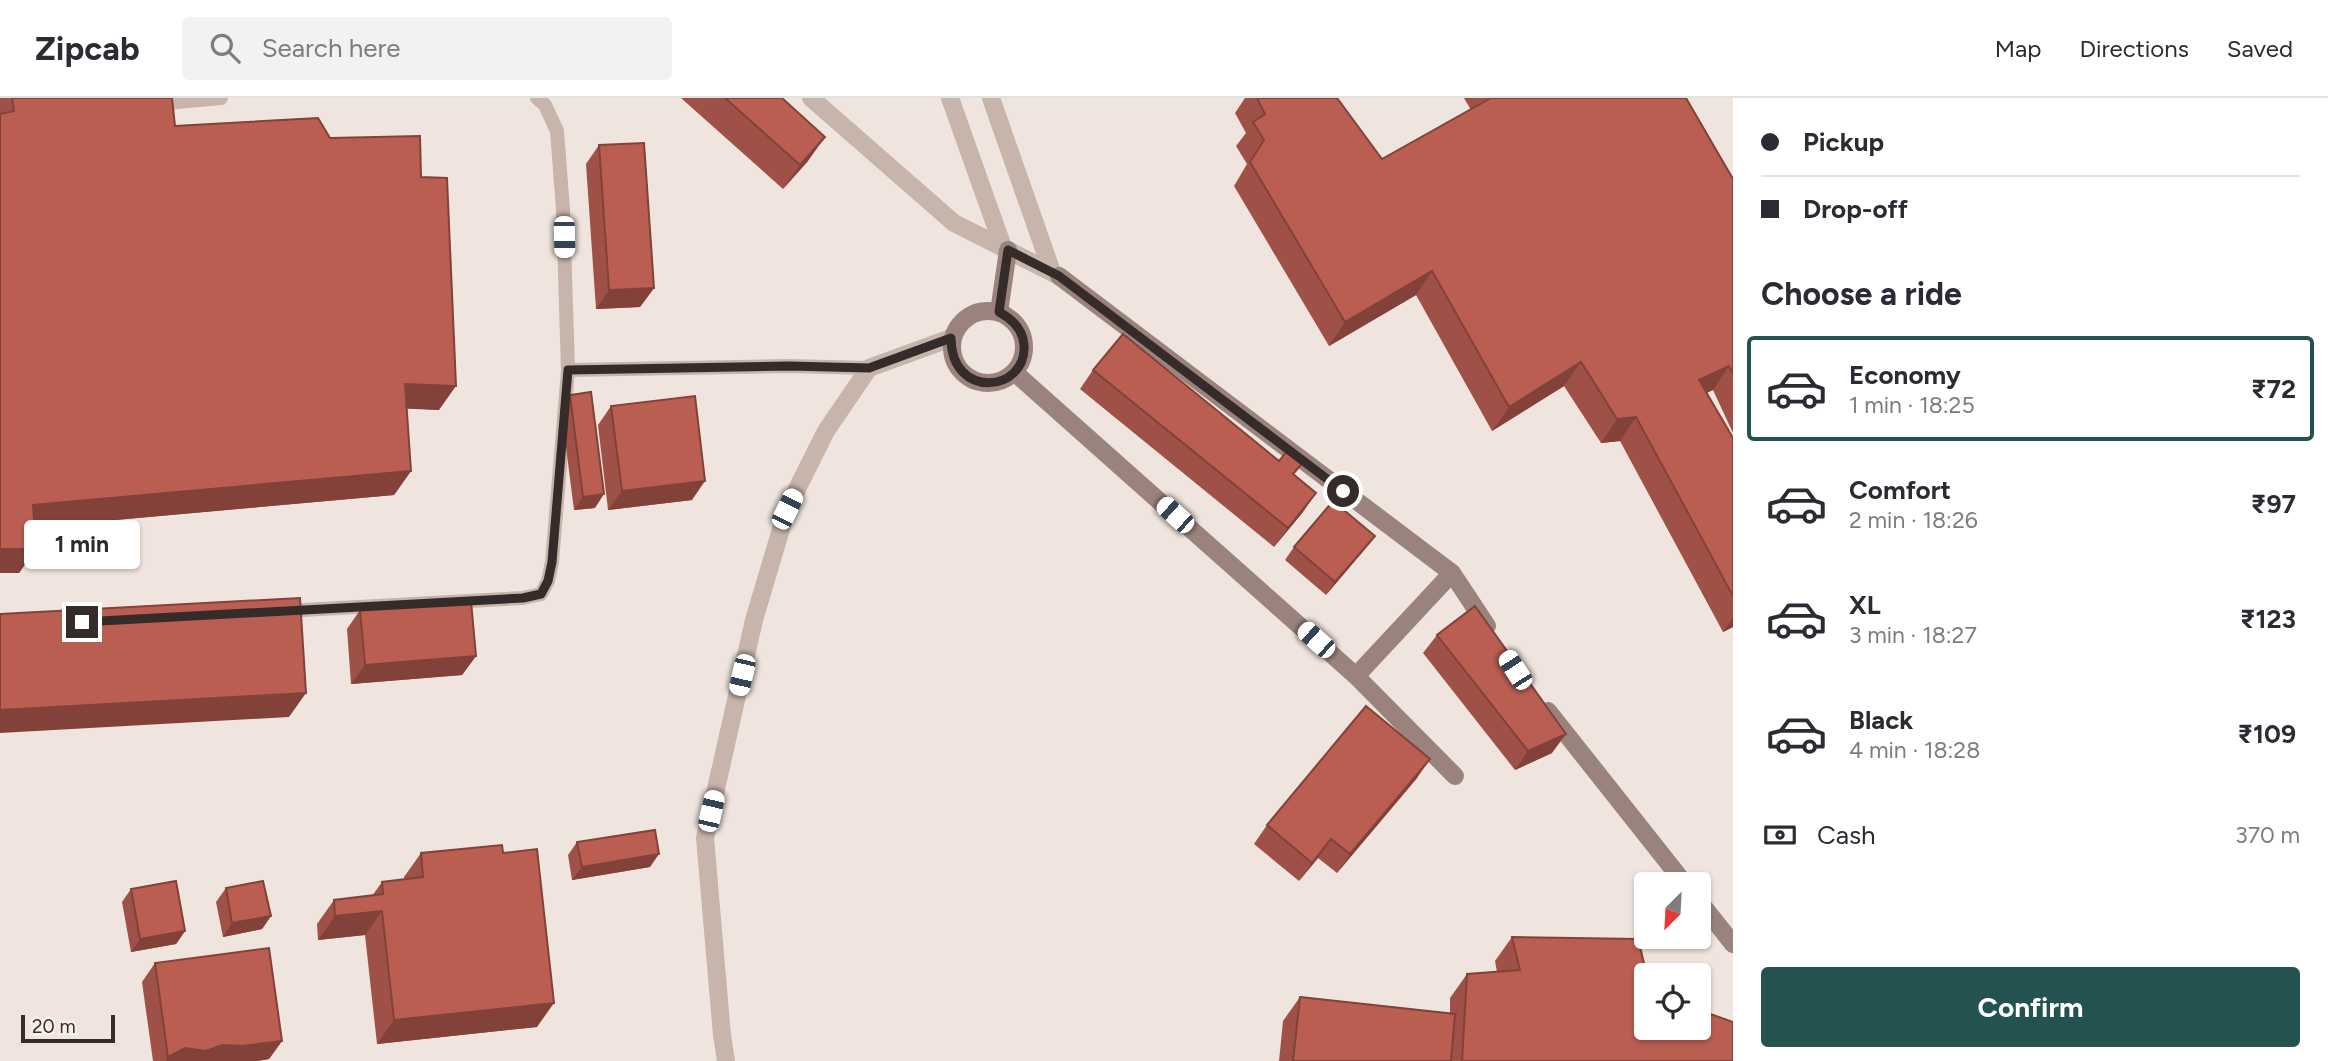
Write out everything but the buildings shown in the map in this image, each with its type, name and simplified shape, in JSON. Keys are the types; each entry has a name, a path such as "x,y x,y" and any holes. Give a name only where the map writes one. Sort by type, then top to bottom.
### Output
{"street":[{"path":"811,98 954,223 1055,274 1452,573 1494,637"},
{"path":"950,98 1005,248 999,312"},
{"path":"991,98 1055,274"},
{"path":"726,1061 705,838 754,620 787,509 825,431 869,368 951,338 964,318 987,310 1010,317 1023,338 1021,362 1014,372 1004,379 981,383 970,379 954,362 951,338"},
{"path":"1014,372 1356,676 1455,776"},
{"path":"1356,676 1452,573"},
{"path":"1541,702 1676,872"},
{"path":"1712,917 1733,944"}],"lane":[{"path":"138,106 221,98"},
{"path":"275,612 523,598 541,594 548,581 552,562 568,370 563,210 557,131 545,105 537,98"},
{"path":"568,370 789,366 869,368"}],"route":[{"path":"82,622 523,598 541,594 548,581 552,562 568,370 789,366 869,368 951,338 954,362 961,371 970,379 993,383 1014,372 1021,362 1024,350 1018,327 1010,317 999,312 1008,250 1059,276 1343,491"}]}
